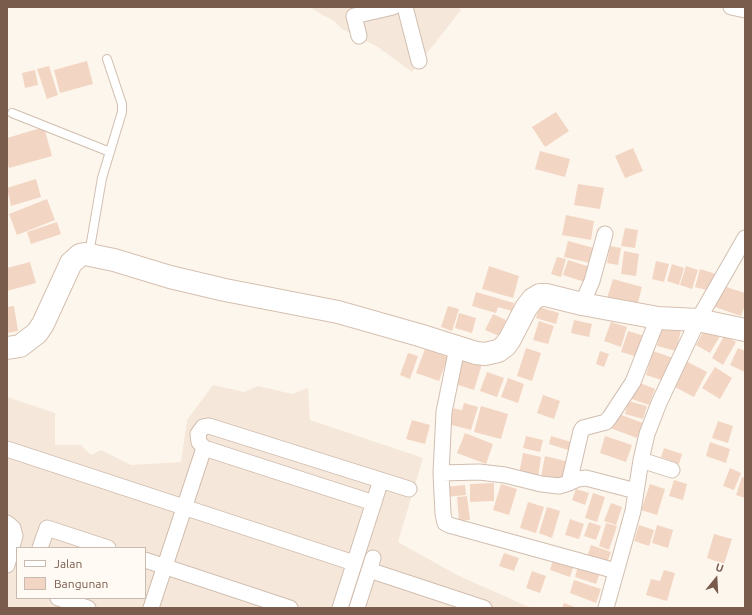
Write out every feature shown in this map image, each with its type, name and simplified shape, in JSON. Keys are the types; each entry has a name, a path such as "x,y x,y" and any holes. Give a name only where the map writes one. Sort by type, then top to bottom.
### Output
{"street":[{"path":"359,36 354,16 392,7"},
{"path":"405,7 419,61"},
{"path":"731,7 745,10"},
{"path":"582,304 592,281 605,234"},
{"path":"606,608 633,511 641,460 647,434 659,403 698,320 745,238"},
{"path":"7,348 20,346 37,333 43,324 71,262 80,255 89,255 211,286 338,312 419,335 457,348 485,354 502,349 510,339 526,308 536,296 546,295 582,304 658,318 698,320 745,330"},
{"path":"569,484 581,431 583,428 606,422 610,417 633,382 658,318"},
{"path":"457,348 445,405 441,473 443,519 445,523 616,571"},
{"path":"374,503 204,448 199,442 198,434 203,427 209,426 409,489"},
{"path":"151,608 204,448"},
{"path":"7,449 354,563"},
{"path":"641,460 672,470"},
{"path":"441,473 479,472 505,475 548,485 559,486 569,484 578,479 586,478 636,491"},
{"path":"340,608 381,480"},
{"path":"7,523 13,528 15,536 7,565"},
{"path":"40,547 47,528 105,547"},
{"path":"146,560 290,608"},
{"path":"357,608 371,564 484,608"},
{"path":"61,599 88,608"}],"lane":[{"path":"89,255 102,178 122,112 122,104 108,59"},
{"path":"12,113 110,152"}],"shaded area":[{"path":"309,7 459,7 461,10 412,72 378,47 342,29 334,21"},
{"path":"213,385 244,392 258,386 292,394 308,388 310,420 423,458 398,542 457,575 531,608 7,608 7,397 55,413 55,445 81,445 91,455 101,450 131,465 181,462 187,420"}],"building":[{"path":"87,61 93,84 60,93 54,70"},
{"path":"49,66 58,95 47,99 37,69"},
{"path":"35,70 38,85 25,88 22,73"},
{"path":"556,112 569,131 545,147 532,127"},
{"path":"44,127 52,156 9,168 7,161 7,138"},
{"path":"633,148 643,171 625,178 615,156"},
{"path":"540,151 570,159 565,177 535,169"},
{"path":"36,179 41,197 11,206 7,188"},
{"path":"578,184 604,188 600,209 574,205"},
{"path":"47,199 55,220 17,235 9,214"},
{"path":"566,215 594,221 591,240 562,235"},
{"path":"57,222 61,234 31,244 27,232"},
{"path":"625,228 638,230 635,248 621,246"},
{"path":"568,241 594,248 590,263 564,257"},
{"path":"610,246 621,248 618,265 607,263"},
{"path":"624,251 639,254 636,276 621,274"},
{"path":"557,257 566,259 561,277 551,274"},
{"path":"568,260 590,267 585,282 563,275"},
{"path":"656,261 669,264 664,282 652,279"},
{"path":"30,262 36,283 7,291 7,268"},
{"path":"672,264 684,268 679,285 667,281"},
{"path":"489,266 519,276 513,298 482,289"},
{"path":"686,266 698,270 692,289 680,285"},
{"path":"700,269 719,275 714,292 695,287"},
{"path":"613,279 642,287 637,306 607,298"},
{"path":"723,286 745,293 745,305 741,316 715,307"},
{"path":"476,292 514,303 512,311 498,307 496,313 472,306"},
{"path":"14,306 18,331 7,333 7,307"},
{"path":"448,306 459,309 452,331 441,327"},
{"path":"539,307 559,313 556,324 536,318"},
{"path":"459,313 476,318 472,333 455,328"},
{"path":"493,314 506,320 499,336 485,330"},
{"path":"574,320 592,324 589,337 571,333"},
{"path":"539,321 554,326 548,344 533,340"},
{"path":"611,322 627,327 621,347 604,341"},
{"path":"663,322 682,326 676,351 657,346"},
{"path":"705,328 720,336 710,353 696,345"},
{"path":"628,331 648,337 641,358 621,352"},
{"path":"724,336 736,342 723,365 712,358"},
{"path":"526,348 541,353 532,381 517,376"},
{"path":"738,348 745,351 745,372 730,365"},
{"path":"425,349 448,357 439,381 416,373"},
{"path":"600,351 609,354 604,367 596,364"},
{"path":"653,351 673,358 665,381 646,375"},
{"path":"408,353 418,356 410,379 400,375"},
{"path":"463,358 482,364 474,390 455,384"},
{"path":"684,360 707,372 694,397 671,385"},
{"path":"715,367 732,378 720,399 702,388"},
{"path":"487,372 504,378 497,397 480,391"},
{"path":"508,378 524,384 518,403 501,397"},
{"path":"635,381 655,389 649,405 629,398"},
{"path":"543,395 560,401 554,419 537,413"},
{"path":"628,401 647,406 643,419 625,414"},
{"path":"464,403 478,407 471,430 448,424 452,408 462,410"},
{"path":"481,406 508,414 501,439 474,432"},
{"path":"616,413 643,423 637,438 610,428"},
{"path":"412,420 430,425 425,444 406,439"},
{"path":"718,421 733,426 728,443 712,438"},
{"path":"465,433 493,444 486,464 457,453"},
{"path":"526,436 543,440 540,452 523,448"},
{"path":"551,436 571,442 568,450 549,444"},
{"path":"605,436 632,445 626,462 600,453"},
{"path":"710,442 730,449 726,463 706,456"},
{"path":"664,448 682,454 679,464 661,457"},
{"path":"523,453 541,457 538,477 519,474"},
{"path":"545,456 569,462 564,482 541,477"},
{"path":"730,468 741,473 734,490 723,486"},
{"path":"742,477 745,478 745,498 736,495"},
{"path":"674,480 687,484 683,500 669,496"},
{"path":"494,483 494,501 470,502 470,484"},
{"path":"501,484 517,489 509,515 493,510"},
{"path":"650,484 665,489 657,515 641,510"},
{"path":"465,485 466,495 446,497 445,487"},
{"path":"576,489 589,493 585,505 572,500"},
{"path":"593,493 605,497 597,522 585,518"},
{"path":"467,496 470,520 459,521 457,497"},
{"path":"528,502 544,507 536,533 520,528"},
{"path":"611,503 622,507 616,525 604,521"},
{"path":"547,507 560,511 552,538 539,533"},
{"path":"570,519 584,524 579,539 565,535"},
{"path":"589,522 601,526 596,540 584,536"},
{"path":"606,523 617,526 609,550 599,546"},
{"path":"639,525 654,530 649,546 634,541"},
{"path":"657,525 673,530 668,548 652,543"},
{"path":"714,534 732,539 724,564 707,558"},
{"path":"591,545 611,552 607,563 587,557"},
{"path":"504,553 519,558 514,571 499,566"},
{"path":"554,557 574,564 570,577 550,570"},
{"path":"578,566 600,573 596,584 575,577"},
{"path":"664,570 675,573 667,601 646,595 651,579 660,581"},
{"path":"532,571 546,576 540,593 526,588"},
{"path":"574,580 601,589 596,603 570,593"},
{"path":"564,603 577,608 562,608"}]}
